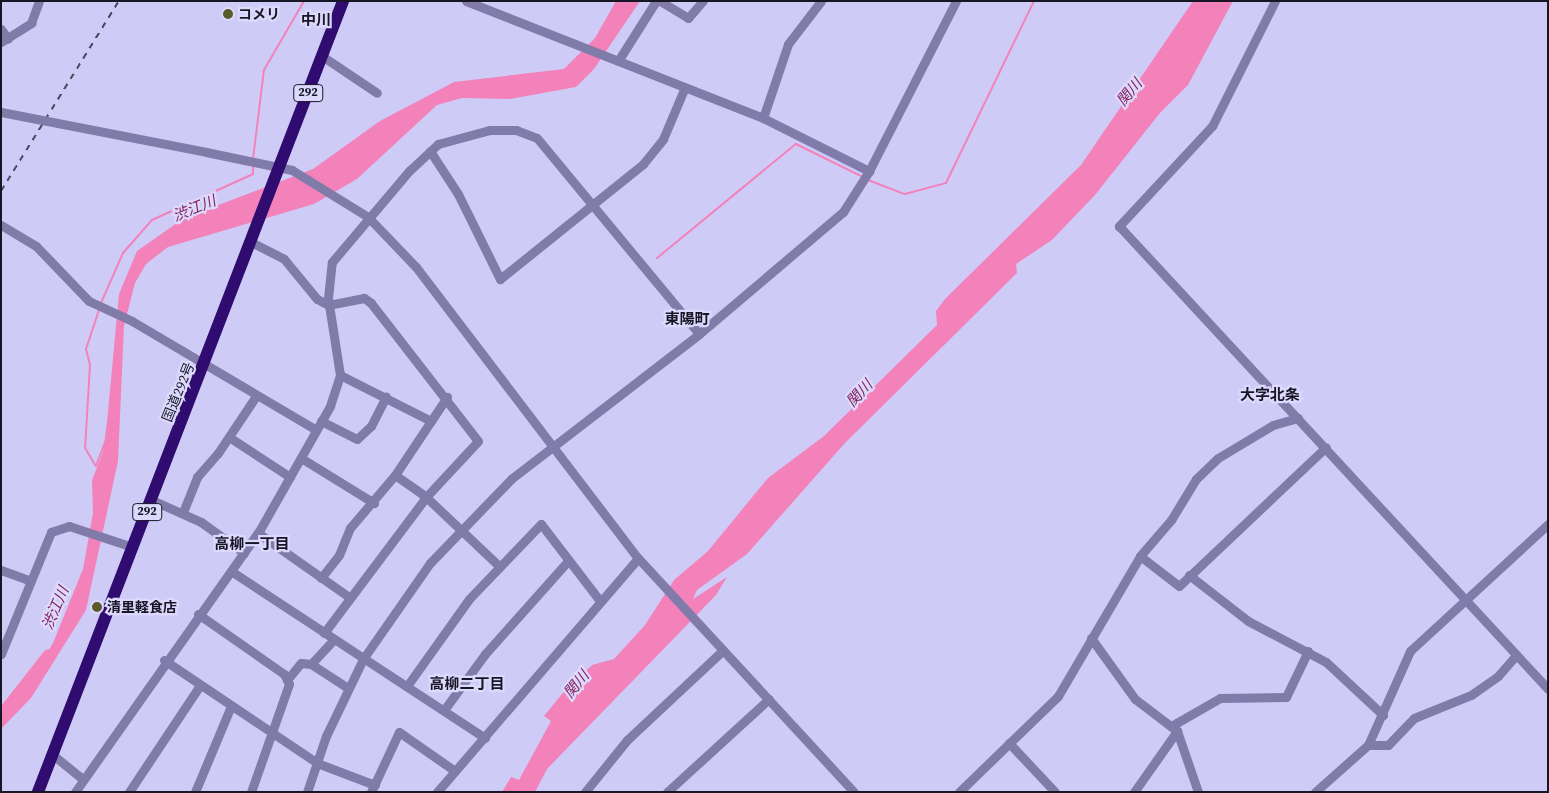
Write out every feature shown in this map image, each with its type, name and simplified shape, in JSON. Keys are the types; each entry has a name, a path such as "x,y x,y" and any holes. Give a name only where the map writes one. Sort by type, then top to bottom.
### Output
{"highway":[{"name":"国道292号","path":"38,792 274,184 286,167 322,56 343,1"}],"street":[{"path":"1,29 4,40 31,23 39,1"},
{"path":"466,1 763,118 869,171"},
{"path":"618,62 656,1"},
{"path":"660,1 688,18 704,1"},
{"path":"763,118 788,44 821,1"},
{"path":"307,792 348,688 363,659 403,598 460,529 551,447 698,334 815,239 843,212 869,171 956,1"},
{"path":"1275,1 1212,126 1119,226 1326,447 1548,689"},
{"path":"322,56 377,93"},
{"path":"430,150 500,279 644,164 663,139 685,87"},
{"path":"1,112 286,167 344,199 368,217 416,267 551,447 640,560 721,652 768,699 854,792"},
{"path":"75,792 164,660 258,533 301,458 321,421 340,375 329,305 328,278 332,262 368,217 430,150 450,138 472,132 523,132 548,148 698,334"},
{"path":"1,225 36,246 78,292 316,430"},
{"path":"253,238 284,259 317,299 329,305 364,298 447,397 478,441 426,497 349,597 324,633"},
{"path":"340,375 431,421"},
{"path":"183,512 197,476 229,437 256,396"},
{"path":"321,421 357,439 371,426 386,397"},
{"path":"321,578 339,555 350,528 374,503 395,475 447,397"},
{"path":"959,792 1058,696 1140,556 1171,520 1196,479 1218,458 1273,425 1298,418"},
{"path":"229,437 290,477"},
{"path":"1140,556 1179,586 1326,447"},
{"path":"301,458 374,503"},
{"path":"395,475 426,497 498,565"},
{"path":"152,500 183,512 244,553"},
{"path":"407,686 498,565 541,524 600,601"},
{"path":"1316,792 1368,745 1383,714 1400,666 1410,652 1548,524"},
{"path":"1,654 29,580 51,532 60,527 83,529 133,547"},
{"path":"258,533 349,597"},
{"path":"437,792 600,601 640,560"},
{"path":"444,710 485,654 568,561"},
{"path":"1,570 29,580"},
{"path":"231,571 485,738"},
{"path":"1189,576 1248,620 1308,651 1341,674 1383,714"},
{"path":"198,614 287,680"},
{"path":"1091,638 1135,699 1175,728 1198,792"},
{"path":"311,664 334,639"},
{"path":"1134,792 1175,728 1220,698 1286,697 1308,651"},
{"path":"585,792 627,740 721,652"},
{"path":"1368,745 1388,745 1414,718 1471,695 1516,655"},
{"path":"164,660 317,763 373,788 399,732 455,771"},
{"path":"251,792 272,733 287,680 301,662 311,664 348,688"},
{"path":"129,792 200,685"},
{"path":"667,792 768,699"},
{"path":"195,792 231,706"},
{"path":"1009,743 1055,792"},
{"path":"53,754 83,779"}],"water":[{"path":"616,1 640,1 594,69 576,87 510,99 462,98 437,105 357,179 314,204 168,247 146,264 135,283 124,326 118,461 86,610 31,698 1,729 1,711 28,685 53,643 83,569 93,513 92,480 103,452 107,422 119,294 137,251 184,218 313,169 380,121 454,82 564,69 595,38"},
{"name":"関川","path":"1193,1 1233,1 1188,85 1160,113 1095,195 1052,240 1016,264 1017,273 845,443 747,554 697,590 693,599 727,577 716,595 547,769 535,792 502,792 511,777 519,780 551,721 544,716 562,694 592,665 614,659 645,625 674,580 708,551 768,478 824,436 937,325 936,311 945,299 1081,165"}],"waterway":[{"path":"253,159 264,70 304,1"},
{"path":"868,180 905,194 946,183 1034,1"},
{"path":"657,258 796,144 861,176"},
{"path":"101,303 123,253 152,220 253,174 253,164"},
{"path":"99,310 86,349 90,365 85,448 96,466 105,442"},
{"name":"渋江川","path":"1,714 48,654"}],"railway":[{"path":"1,191 119,1"}],"place":[{"name":"コメリ","path":"228,14"},
{"name":"清里軽食店","path":"97,607"}],"district":[{"name":"中川","path":"316,20"},
{"name":"東陽町","path":"687,319"},
{"name":"大字北条","path":"1270,395"},
{"name":"高柳一丁目","path":"252,544"},
{"name":"高柳二丁目","path":"467,684"}]}
